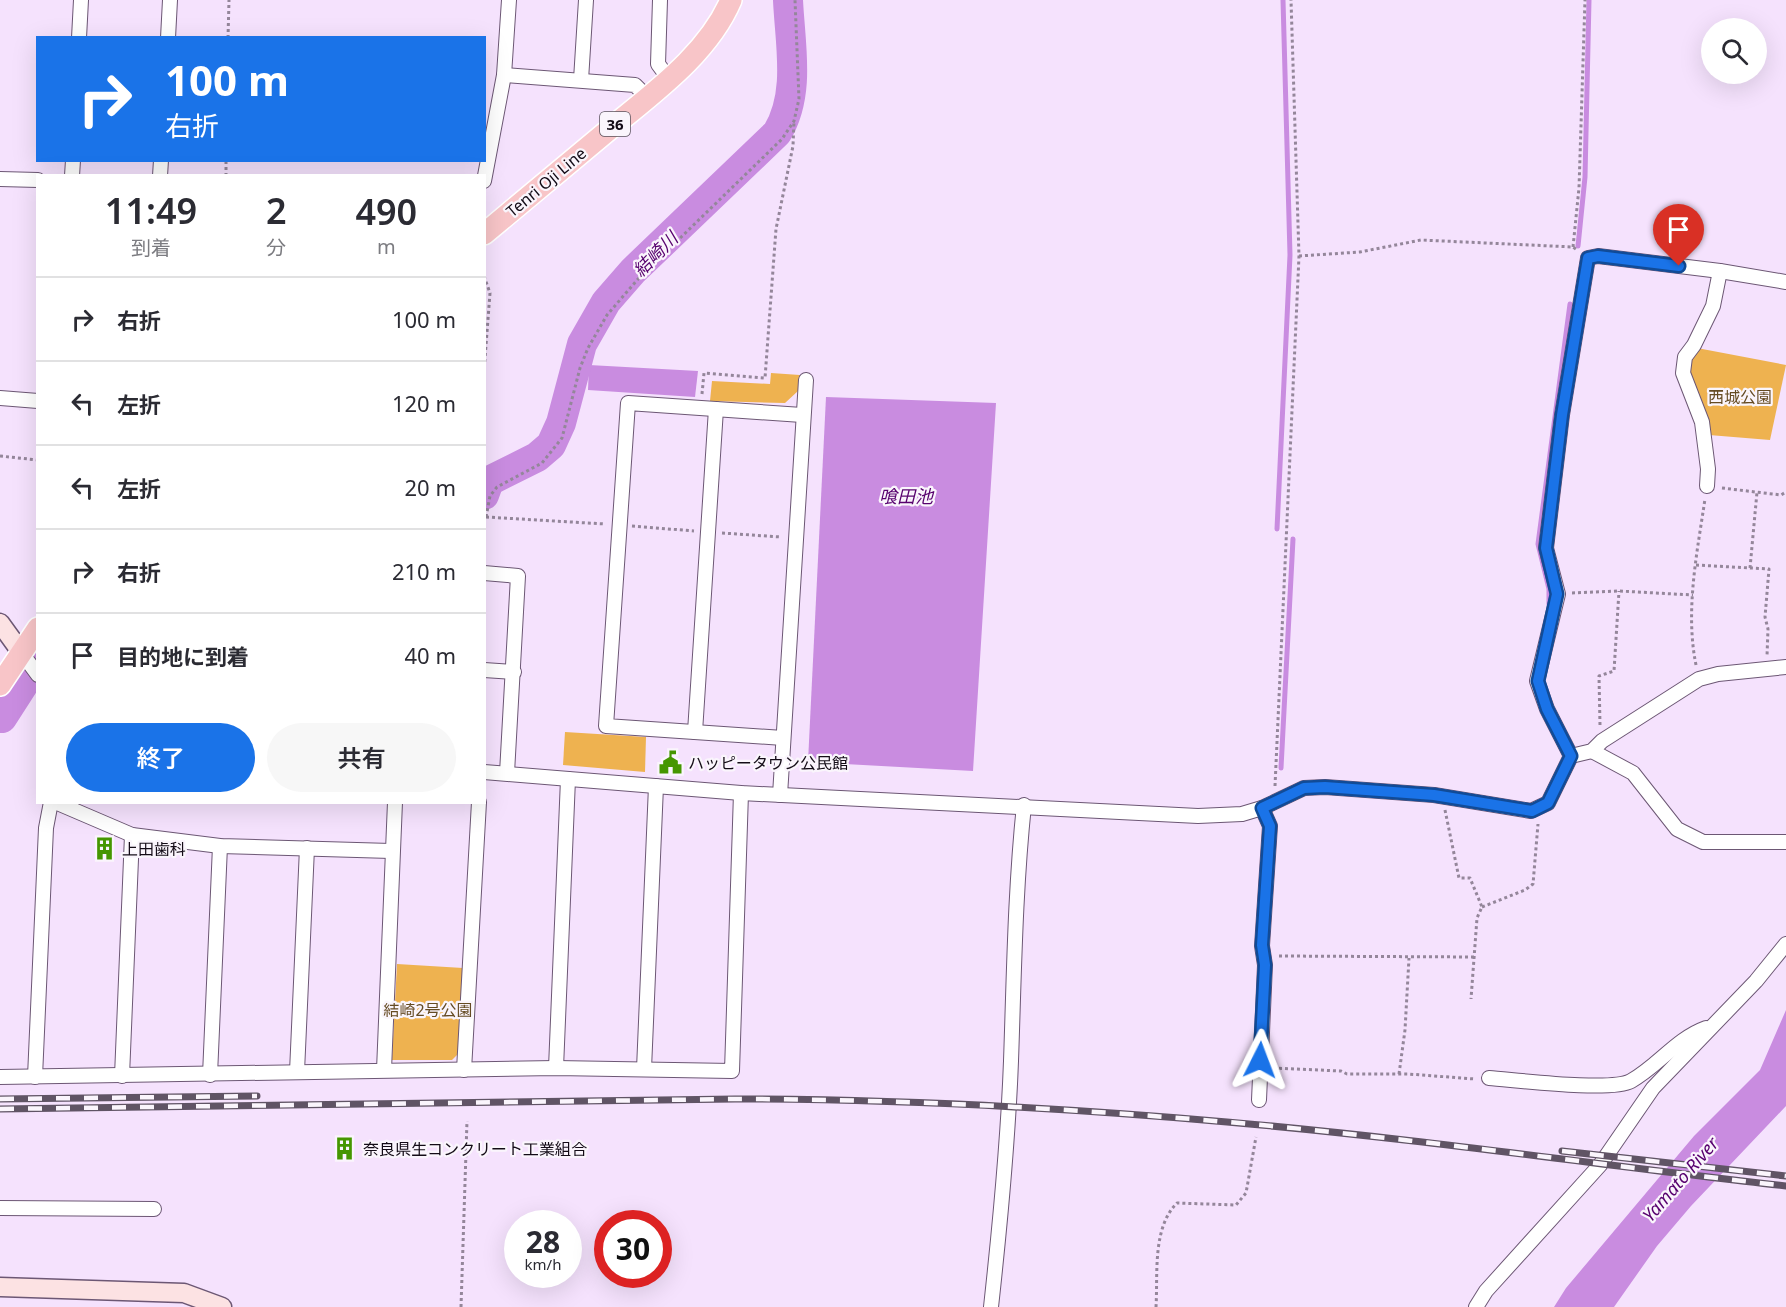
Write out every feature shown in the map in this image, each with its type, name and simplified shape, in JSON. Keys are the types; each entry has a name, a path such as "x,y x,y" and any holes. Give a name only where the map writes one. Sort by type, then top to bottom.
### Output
{"main road":[{"name":"Tenri Oji Line","path":"487,228 669,79 718,24 731,0"},
{"path":"0,685 36,630"}],"street":[{"path":"79,36 81,0"},
{"path":"168,36 170,0"},
{"path":"485,174 504,75 509,0"},
{"path":"581,80 586,0"},
{"path":"660,0 658,64 669,79"},
{"path":"504,75 635,85 647,97"},
{"path":"0,179 36,180"},
{"path":"1571,756 1547,709 1538,681 1557,594 1546,548 1562,415 1588,258 1598,256 1720,271 1786,282"},
{"path":"1707,486 1704,429 1683,373 1685,357 1694,345 1713,306 1720,271"},
{"path":"780,795 802,415 806,380"},
{"path":"0,398 36,401"},
{"path":"783,738 606,726 628,403 802,415"},
{"path":"695,732 716,409"},
{"path":"486,573 518,576 507,773"},
{"path":"0,623 36,672"},
{"path":"486,772 741,793 1198,816 1242,814 1262,808 1304,788 1325,787 1444,796 1532,811 1548,803 1571,756 1597,746 1699,679 1786,668"},
{"path":"486,670 514,672"},
{"path":"1597,746 1634,773 1677,829 1703,842 1786,842"},
{"path":"556,1068 568,779"},
{"path":"644,1069 657,786"},
{"path":"0,1077 556,1068 732,1071 741,793"},
{"path":"35,1077 45,828 52,804"},
{"path":"58,804 132,835 220,846 391,851"},
{"path":"384,1070 390,964 391,851 395,804"},
{"path":"464,1070 479,804"},
{"path":"991,1307 1002,1198 1011,1062 1016,899 1024,806"},
{"path":"1259,1100 1263,955 1270,826 1262,808"},
{"path":"122,1076 132,835"},
{"path":"210,1075 220,846"},
{"path":"297,1072 307,848"},
{"path":"1476,1307 1486,1291 1600,1165 1653,1088 1756,981 1786,944"},
{"path":"1489,1078 1609,1085 1630,1082 1690,1034 1711,1027"},
{"path":"0,1208 154,1209"},
{"path":"0,1287 184,1293 201,1303 222,1307"}],"path":[{"path":"228,36 229,0"},
{"path":"701,408 704,373 765,378 776,229 793,146 794,121 800,99 795,0"},
{"path":"1281,798 1275,787 1274,774 1299,256 1291,0"},
{"path":"1574,246 1579,188 1585,0"},
{"path":"486,513 490,495 497,487 542,463 562,438 584,358 607,315 638,279 782,139 794,121"},
{"path":"1299,256 1360,252 1421,240 1574,246 1588,258"},
{"path":"486,281 490,292 486,345"},
{"path":"0,456 36,460"},
{"path":"1699,679 1693,647 1693,595 1707,486 1781,495 1786,492"},
{"path":"1750,568 1756,492"},
{"path":"486,517 795,538"},
{"path":"1696,565 1768,569 1765,617 1768,629 1766,669"},
{"path":"1597,746 1600,736 1599,676 1614,671 1619,591"},
{"path":"1557,594 1619,591 1693,595"},
{"path":"1444,796 1459,878 1470,878 1482,907"},
{"path":"1471,999 1477,918 1482,907 1525,890 1533,884 1539,807"},
{"path":"1263,955 1475,957"},
{"path":"1399,1074 1405,1030 1408,958"},
{"path":"1261,1066 1341,1071 1347,1074 1489,1078"},
{"path":"461,1307 467,1121"},
{"path":"1156,1307 1160,1242 1166,1214 1177,1203 1236,1205 1246,1193 1256,1137"}],"green space":[{"name":"西城公園","path":"1697,348 1786,365 1770,440 1709,435 1688,369"},
{"path":"771,373 800,375 798,391 785,403 710,401 712,381 770,384"},
{"path":"565,732 646,737 645,772 563,765"},
{"name":"結崎2号公園","path":"397,964 463,968 460,1052 452,1060 392,1060"}],"water":[{"path":"589,365 698,371 695,397 588,390"},
{"name":"喰田池","path":"826,397 996,403 973,771 808,762"},
{"name":"Yamato River","path":"1786,1010 1786,1106 1691,1206 1657,1246 1614,1307 1554,1307 1566,1288 1694,1136 1760,1070"}],"waterway":[{"name":"結崎川","path":"486,490 493,479 537,457 551,445 561,423 582,344 606,302 633,271 777,133 784,118 792,85 788,0"},
{"path":"1277,529 1290,255 1283,0"},
{"path":"1578,246 1585,177 1589,0"},
{"path":"1549,604 1549,589 1538,544 1570,304"},
{"path":"1281,768 1293,539"},
{"name":"結崎川","path":"2,718 36,665"}],"railway":[{"path":"0,1099 257,1096"},
{"path":"0,1109 735,1099 981,1105 1104,1112 1297,1128 1786,1186"},
{"path":"1562,1151 1786,1176"}],"place":[{"name":"ハッピータウン公民館","path":"670,763"},
{"name":"上田歯科","path":"104,849"},
{"name":"奈良県生コンクリート工業組合","path":"345,1149"}],"route":[{"path":"1260,1060 1265,965 1262,945 1270,826 1262,808 1304,788 1325,787 1434,795 1532,811 1548,803 1571,756 1547,709 1538,681 1557,594 1546,548 1562,415 1588,258 1598,256 1679,266"}]}
